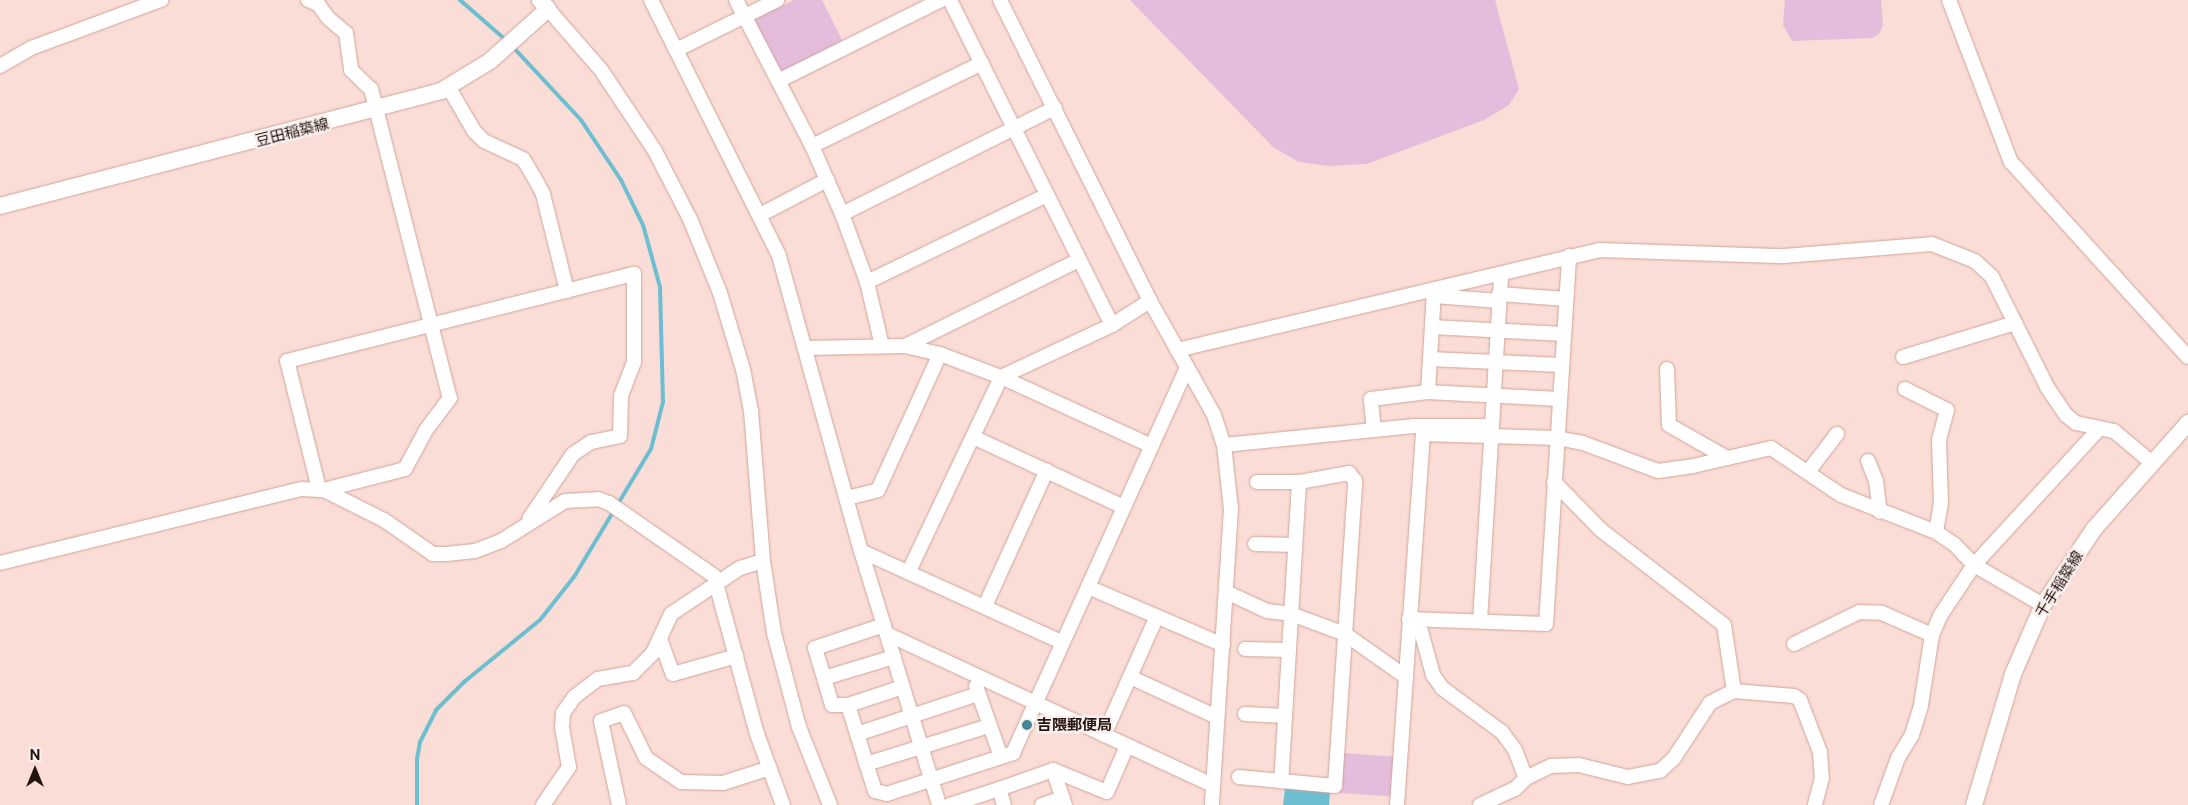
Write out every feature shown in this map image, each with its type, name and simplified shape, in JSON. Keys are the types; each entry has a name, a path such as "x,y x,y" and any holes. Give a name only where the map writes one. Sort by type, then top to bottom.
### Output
{"main road":[{"name":"豆田稲築線","path":"0,206 379,110 451,88 525,31 544,5"},
{"name":"千手稲築線","path":"1974,805 2013,674 2043,605 2094,529 2151,462 2188,423"}],"street":[{"path":"0,66 31,48 161,0"},
{"path":"0,563 302,488 322,490 405,469 426,430 450,398 372,88 351,70 346,33 328,18 318,4 308,0"},
{"path":"651,0 779,256 861,551 939,805"},
{"path":"736,0 812,146 842,214 867,282 882,346"},
{"path":"676,50 777,0"},
{"path":"778,81 941,0"},
{"path":"950,0 1112,325"},
{"path":"1000,0 1150,301 1214,415 1224,445 1231,509 1212,805"},
{"path":"1949,0 2011,162 2188,357"},
{"path":"544,5 601,70 655,150 690,219 720,293 743,369 751,411 767,599 785,685 830,805"},
{"path":"812,146 982,63"},
{"path":"451,88 474,131 484,141 523,159 534,177 542,194 567,291"},
{"path":"842,214 1055,108"},
{"path":"760,215 827,180"},
{"path":"867,282 1047,195"},
{"path":"1177,350 1434,293 1569,256 1622,249 1784,256 1932,244 1975,260 1992,277 2058,407 2076,423 2114,431 2151,462"},
{"path":"1409,619 1546,624 1569,256"},
{"path":"904,346 1078,260"},
{"path":"522,530 574,454 591,442 615,439 622,430 619,407 634,362 634,274 287,361 322,490 384,520 433,554 475,551 522,530 552,506 564,501 598,499 610,504 714,576 718,583 736,656 783,805"},
{"path":"1480,621 1492,396 1501,274"},
{"path":"1434,293 1499,298 1566,298"},
{"path":"1428,392 1434,293"},
{"path":"909,571 1001,377 1112,325 1150,301"},
{"path":"1903,357 2015,323"},
{"path":"1432,327 1564,334"},
{"path":"806,348 904,346 940,354 1001,377 1152,446"},
{"path":"847,498 878,490 940,354"},
{"path":"1430,359 1562,365"},
{"path":"848,706 875,791 882,794 932,781 1013,753 1187,367"},
{"path":"1667,369 1669,425 1727,458"},
{"path":"1905,389 1947,410 1939,440 1941,503 1936,532"},
{"path":"1374,430 1371,399 1428,392 1559,399"},
{"path":"1224,445 1414,426 1557,438 1583,443 1658,471 1771,448 1841,495 1880,512 1936,532 1954,544 1974,565 2043,605"},
{"path":"1881,805 1898,758 1912,734 1921,705 1932,635 1940,616 1974,565 2060,468 2100,428"},
{"path":"1397,805 1422,434 1490,431"},
{"path":"1808,472 1837,434"},
{"path":"973,437 1124,506"},
{"path":"1868,461 1876,481 1880,512"},
{"path":"985,606 1047,470"},
{"path":"1238,777 1335,786 1355,481 1349,473 1299,482 1257,482"},
{"path":"1282,781 1299,482"},
{"path":"1554,482 1601,530 1724,625 1734,691"},
{"path":"1255,544 1295,546"},
{"path":"861,551 909,571 1062,642"},
{"path":"543,805 569,767 570,758 562,728 563,713 574,697 598,679 633,673 649,658 671,614 740,568 763,561"},
{"path":"1088,587 1156,618 1223,645"},
{"path":"1226,592 1267,611 1291,614 1345,634 1406,677"},
{"path":"1794,644 1859,612 1882,613 1932,635"},
{"path":"1104,735 1156,618"},
{"path":"1409,619 1421,631 1433,675 1442,688 1502,732 1515,750 1526,778"},
{"path":"903,687 848,706 832,705 815,648 885,629 974,675 1213,785"},
{"path":"660,639 673,674 736,656"},
{"path":"1245,649 1289,650"},
{"path":"824,678 894,657"},
{"path":"974,675 978,694 1001,757"},
{"path":"1130,677 1217,717"},
{"path":"1480,805 1496,802 1516,789 1526,778 1551,766 1564,764 1628,777 1660,771 1674,758 1710,703 1734,691 1794,696 1800,700 1820,752 1822,778 1816,805"},
{"path":"857,734 978,694"},
{"path":"619,805 601,721 624,713 646,758 682,782 724,783 770,768"},
{"path":"1244,714 1285,716"},
{"path":"866,764 990,726"},
{"path":"950,805 1053,770 1106,792 1127,746"},
{"path":"1042,805 1064,802 1053,770"},
{"path":"999,789 1004,805"}],"shaded area":[{"path":"794,0 822,0 844,44 781,76 753,20"},
{"path":"1130,0 1495,0 1519,89 1509,105 1484,120 1367,164 1329,166 1299,162 1274,148"},
{"path":"1785,0 1881,0 1883,25 1879,34 1872,38 1792,41 1783,25"},
{"path":"1342,753 1395,757 1392,797 1339,793"}],"water":[{"path":"1285,788 1330,792 1329,805 1283,805"}],"waterway":[{"path":"460,0 507,41"},
{"path":"417,805 417,759 420,742 436,710 464,682 540,620 574,577 651,449 663,402 660,287 643,225 621,180 581,120 512,46"}],"place":[{"name":"吉隈郵便局","path":"1027,725"}]}
